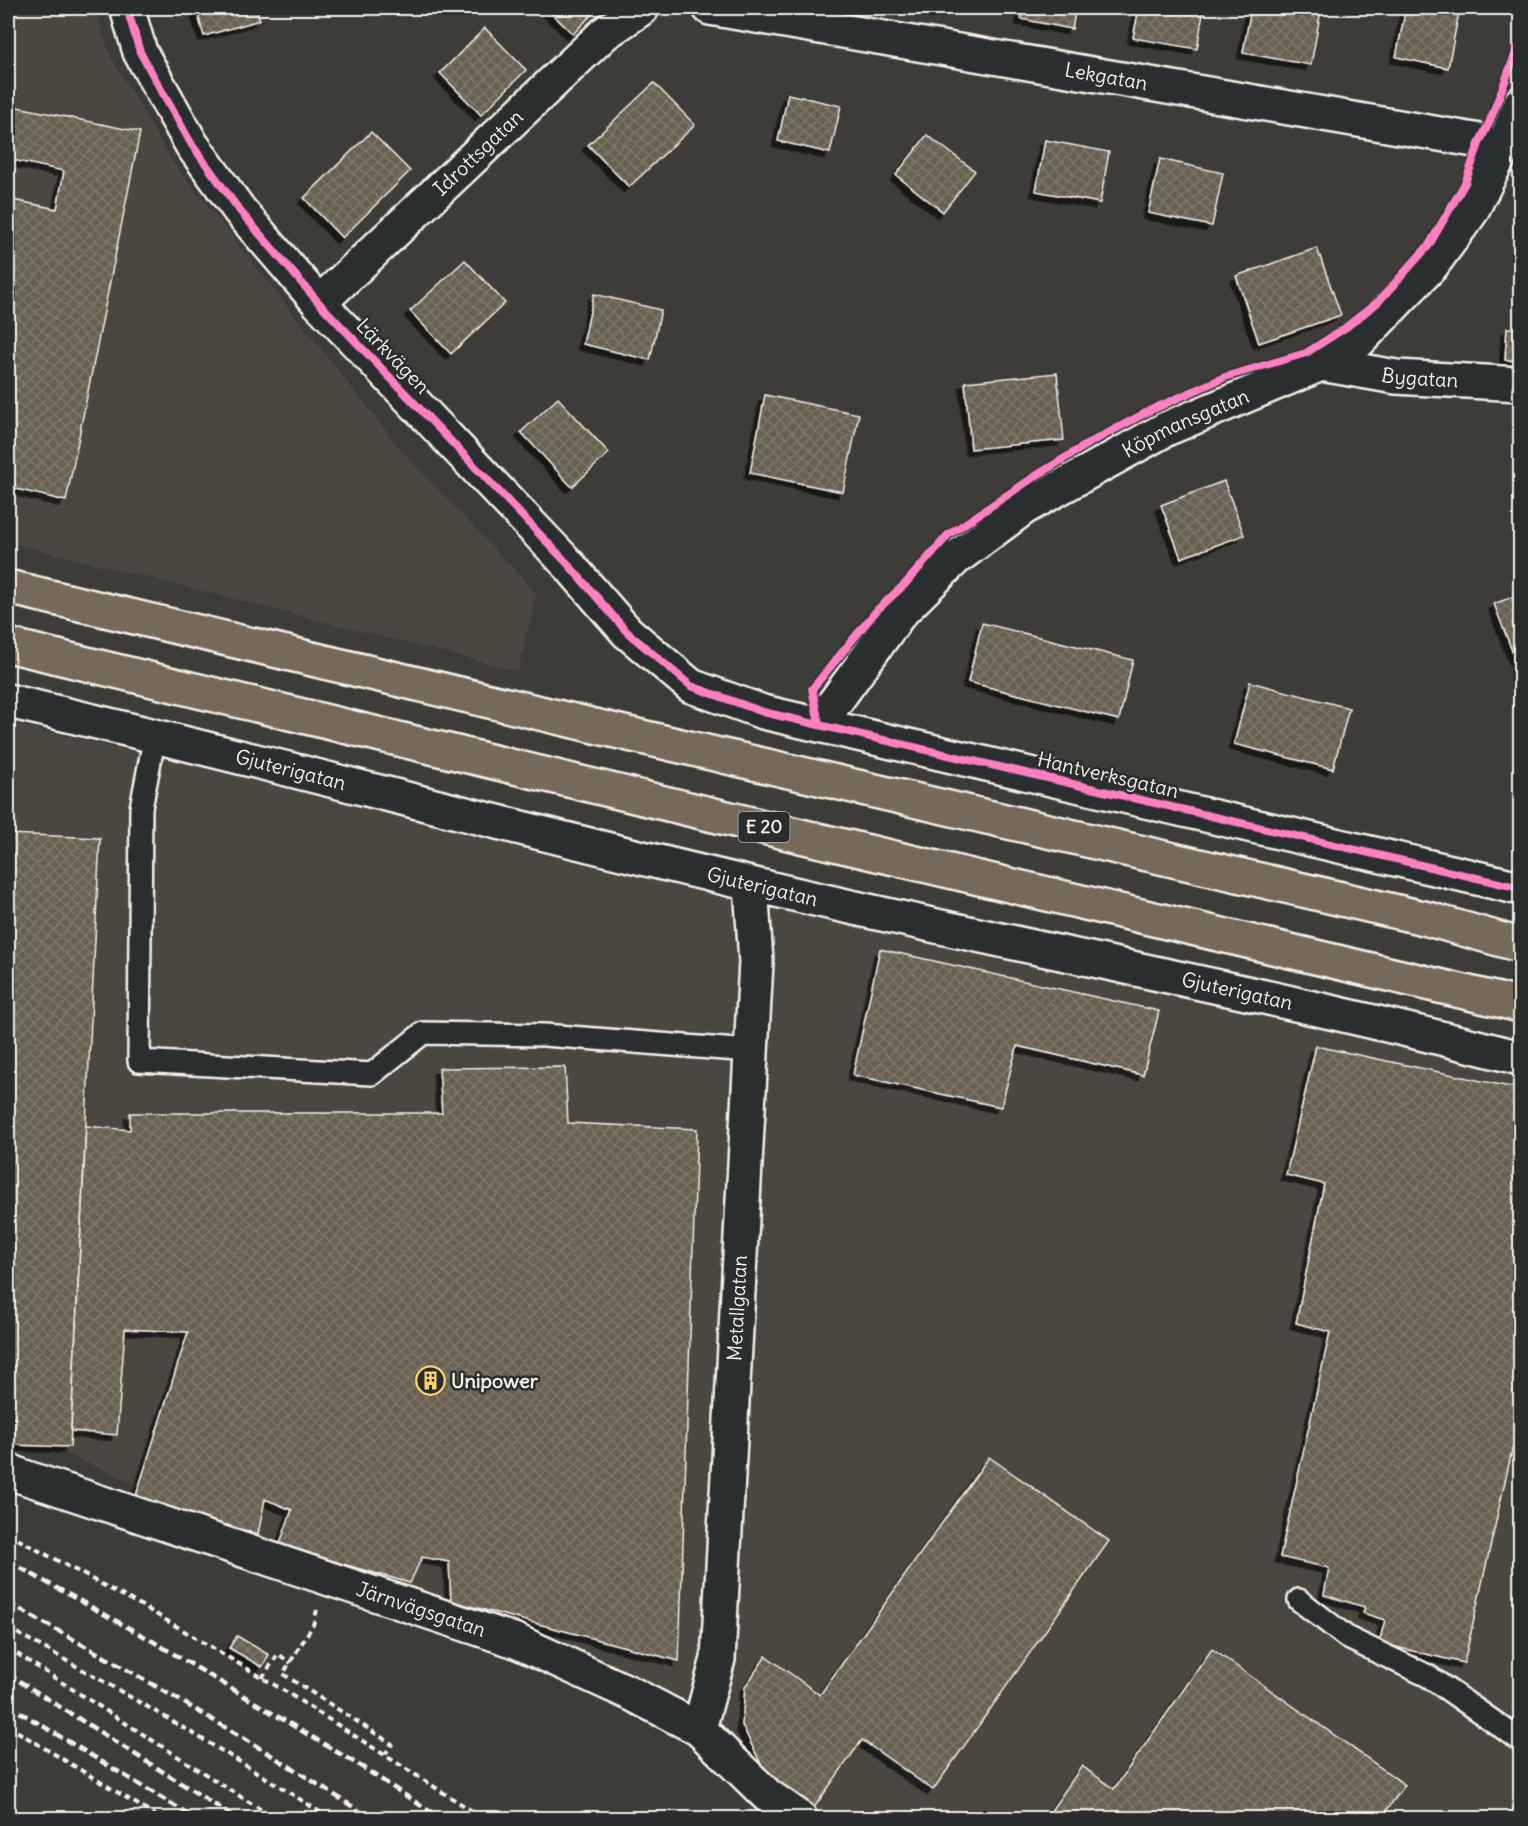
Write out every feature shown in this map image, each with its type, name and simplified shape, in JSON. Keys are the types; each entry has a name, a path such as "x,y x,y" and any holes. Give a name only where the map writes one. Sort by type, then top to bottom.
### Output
{"highway":[{"path":"8,587 620,732 1428,919 1521,945"},
{"name":"E 20","path":"8,645 821,841 1521,1005"}],"street":[{"name":"Lärkvägen","path":"127,8 140,51 192,145 240,211 319,303 567,563 627,632 691,686"},
{"name":"Idrottsgatan","path":"319,303 605,33 642,8"},
{"name":"Lekgatan","path":"710,8 1468,139 1503,148"},
{"name":"Köpmansgatan","path":"819,724 900,613 956,558 1025,507 1166,429 1321,364 1353,348 1432,265 1471,212 1503,148 1521,104"},
{"name":"Bygatan","path":"1321,364 1396,377 1521,384"},
{"name":"Hantverksgatan","path":"691,686 763,712 1521,888"},
{"name":"Gjuterigatan","path":"8,701 154,735 751,885 1392,1025 1521,1058"},
{"name":"Metallgatan","path":"699,1729 718,1659 756,962 751,885"},
{"name":"Järnvägsgatan","path":"8,1470 32,1480 516,1641 632,1694 699,1729 767,1795 800,1818"}],"lane":[{"path":"154,735 141,808 140,1061 372,1074 423,1033 544,1035 750,1051"},
{"path":"1299,1600 1348,1638 1428,1676 1521,1740"}],"path":[{"path":"8,1534 144,1607 385,1754 483,1818"},
{"path":"327,1578 313,1625 283,1674 392,1744 385,1754"},
{"path":"8,1628 100,1679 329,1818"},
{"path":"8,1648 274,1818"},
{"path":"262,1678 278,1654 291,1663"},
{"path":"8,1726 160,1818"}],"shaded area":[{"path":"8,8 95,8 110,55 172,161 403,452 537,594 518,671 8,542"},
{"path":"8,723 1520,1065 1520,1818 827,1818 796,1797 735,1748 8,1428"}],"building":[{"path":"196,8 256,8 260,20 204,36"},
{"path":"546,8 598,8 573,34"},
{"path":"1024,8 1076,8 1072,29 1021,19"},
{"path":"1139,8 1204,8 1197,49 1133,38"},
{"path":"1251,8 1321,10 1311,65 1243,53"},
{"path":"1406,8 1433,8 1459,12 1448,68 1396,57"},
{"path":"485,28 526,70 481,115 440,73"},
{"path":"654,83 695,125 629,187 588,145"},
{"path":"788,94 841,106 830,153 778,141"},
{"path":"8,105 140,132 66,501 8,487 8,199 57,209 64,171 8,159"},
{"path":"371,132 410,171 342,238 304,198"},
{"path":"927,135 975,171 943,212 896,175"},
{"path":"1045,140 1109,152 1100,203 1036,191"},
{"path":"1160,159 1223,173 1212,226 1148,213"},
{"path":"1317,248 1341,315 1259,343 1236,276"},
{"path":"465,260 505,303 451,354 410,311"},
{"path":"594,294 661,310 650,360 583,344"},
{"path":"1507,328 1520,329 1520,361 1505,360"},
{"path":"1057,373 1064,440 971,449 965,382"},
{"path":"765,395 859,414 843,492 750,473"},
{"path":"558,398 609,453 572,487 521,432"},
{"path":"1224,481 1244,535 1181,558 1161,505"},
{"path":"1520,594 1520,660 1516,661 1494,604"},
{"path":"982,623 1133,660 1119,720 968,682"},
{"path":"1250,682 1349,708 1333,769 1234,744"},
{"path":"8,834 100,838 70,1447 14,1445 16,1418 8,1418"},
{"path":"880,949 1159,1011 1143,1075 1017,1046 1001,1107 853,1075"},
{"path":"1316,1046 1520,1089 1520,1415 1464,1663 1379,1643 1385,1620 1363,1613 1365,1607 1324,1595 1329,1568 1280,1557 1330,1332 1296,1323 1324,1184 1286,1175"},
{"name":"Unipower","path":"565,1067 568,1123 697,1129 679,1661 451,1601 449,1562 422,1557 410,1583 279,1546 292,1510 265,1499 258,1534 135,1499 188,1332 125,1329 117,1435 71,1431 86,1126 130,1130 130,1113 442,1113 439,1068"},
{"path":"989,1457 1109,1541 933,1790 862,1740 813,1809 767,1776 742,1725 745,1687 766,1656 820,1695"},
{"path":"237,1636 269,1655 262,1667 229,1648"},
{"path":"1212,1649 1405,1785 1381,1818 1046,1818 1082,1766 1114,1789"}],"railway":[{"path":"8,1561 149,1639 362,1767 440,1818"},
{"path":"8,1603 191,1707 370,1818"},
{"path":"8,1674 236,1818"},
{"path":"8,1705 195,1818"}],"cycle path":[{"path":"127,8 140,52 192,145 240,211 319,303 567,563 627,632 691,686 763,712 1520,888"},
{"path":"819,724 812,689 877,610 905,584 948,535 1091,442 1151,410 1225,377 1306,353 1345,328 1378,302 1429,245 1465,183 1520,42"}],"place":[{"name":"Unipower","path":"430,1381"}]}
